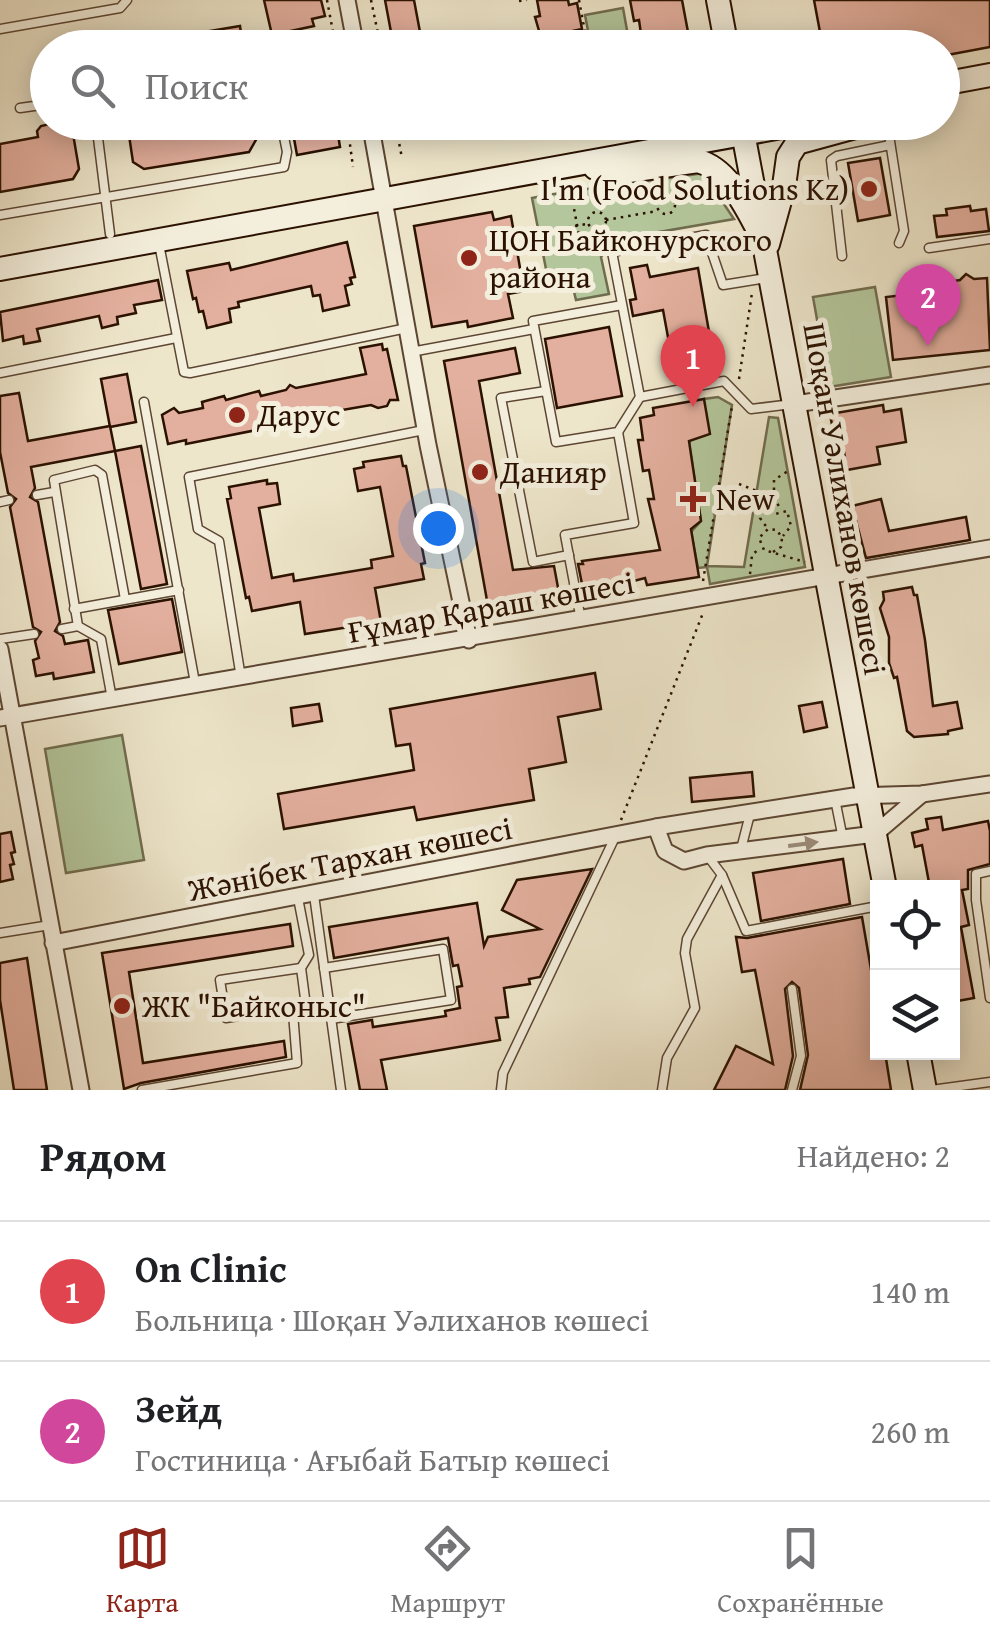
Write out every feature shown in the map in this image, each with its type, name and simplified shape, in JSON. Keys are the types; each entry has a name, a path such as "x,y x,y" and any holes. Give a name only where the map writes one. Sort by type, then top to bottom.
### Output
{"main road":[{"path":"718,0 724,30"},
{"path":"960,81 990,75"},
{"path":"960,95 990,90"},
{"path":"0,254 660,140"},
{"path":"568,176 690,140"},
{"name":"Шоқан Уәлиханов көшесі","path":"741,140 764,245 762,278 796,404 884,880"},
{"path":"764,245 784,186 788,157 797,144 811,140"},
{"path":"0,268 158,240 383,190 629,171 698,161 720,173 764,245"},
{"path":"920,1060 928,1090"}],"street":[{"path":"347,0 353,30"},
{"path":"373,140 425,430 469,640"},
{"path":"796,404 990,375"},
{"name":"Ғұмар Қараш көшесі","path":"6,717 990,548"},
{"path":"0,649 6,717 81,1090"},
{"name":"Жәнібек Тархан көшесі","path":"54,943 656,827 867,795 922,794 990,784"},
{"path":"656,827 666,851 684,861 875,834 922,794"}],"lane":[{"path":"0,30 120,8 127,0"},
{"path":"20,108 30,107"},
{"path":"99,140 110,234"},
{"path":"0,215 284,166 284,140"},
{"path":"889,140 904,231 900,243"},
{"path":"842,256 831,160 890,146"},
{"path":"581,620 565,535 634,523 618,432 640,397 612,252 706,235 723,284 762,278"},
{"path":"929,248 990,238"},
{"path":"158,240 184,372 407,328"},
{"path":"618,432 556,442 533,321 622,305"},
{"path":"411,352 534,328"},
{"path":"0,373 176,338"},
{"path":"640,397 724,382 751,409 796,404"},
{"path":"546,391 501,398 533,562 569,555"},
{"path":"144,402 196,685"},
{"path":"241,678 219,542 198,530 189,478 425,430"},
{"path":"78,626 52,484 58,478 95,470 102,475 125,599"},
{"path":"36,495 54,492"},
{"path":"74,608 179,590"},
{"path":"62,628 78,626 103,643 112,699"},
{"path":"0,639 34,634"},
{"path":"836,799 843,839"},
{"path":"740,854 750,814"},
{"path":"501,1090 503,1073 616,836"},
{"path":"707,856 722,875 746,931 870,908"},
{"path":"990,872 976,874 976,900 990,998"},
{"path":"662,1090 667,1058 695,1008 685,953 687,939 722,875"},
{"path":"306,896 324,968 341,1090"},
{"path":"306,896 309,956 301,968 306,1006"},
{"path":"0,933 50,924"},
{"path":"324,968 443,949 451,1000 332,1019"},
{"path":"301,968 220,980 226,1018 306,1006"},
{"path":"792,988 801,1056 792,1090"},
{"path":"142,1090 297,1063 293,1013 306,1006"},
{"path":"928,1090 990,1082"}],"path":[{"path":"327,0 333,30"},
{"path":"371,0 377,30"},
{"path":"519,2 526,0"},
{"path":"579,0 585,30"},
{"path":"349,140 353,167"},
{"path":"398,140 402,158"},
{"path":"568,176 582,246"},
{"path":"675,203 728,194"},
{"path":"658,210 657,202 663,196 669,196 675,203"},
{"path":"606,220 658,210 669,214 675,203"},
{"path":"588,223 595,212 606,220"},
{"path":"553,230 588,223 597,230 606,220"},
{"path":"616,836 702,615 703,582 735,393 762,278"},
{"path":"781,510 774,480 789,471"},
{"path":"739,484 757,491 764,510 760,518 768,529"},
{"path":"764,510 775,514 796,508"},
{"path":"773,552 781,546 791,526 787,511"},
{"path":"761,547 760,534 768,529 777,530 782,538"},
{"path":"761,547 805,562"},
{"path":"750,574 752,554 761,547"}],"green space":[{"path":"623,8 627,30 588,30 585,15"},
{"path":"703,173 734,219 613,240 601,257 609,294 576,300 569,271 547,274 532,198"},
{"path":"875,287 891,377 829,387 813,297"},
{"path":"718,397 732,405 707,566 744,567 769,417 778,418 805,567 710,584 707,567 698,568 691,532 701,521 689,444 704,399"},
{"path":"122,735 144,860 66,873 45,749"}],"building":[{"path":"264,0 321,0 325,16 312,19 314,26 271,30"},
{"path":"385,0 414,0 420,30 391,30"},
{"path":"537,0 568,0 569,5 577,3 582,29 539,30 535,17 540,16"},
{"path":"630,0 682,0 688,30 640,30 639,20 634,21"},
{"path":"814,0 990,0 990,47 960,53 960,30 820,30"},
{"path":"30,138 74,140 79,169 73,179 0,192 0,144"},
{"path":"130,140 256,140 249,152 144,169 133,162"},
{"path":"294,140 339,140 340,147 297,155"},
{"name":"I'm (Food Solutions Kz)","path":"880,158 890,215 858,221 848,163"},
{"path":"970,206 971,211 986,209 989,231 937,237 934,216 947,215 946,209"},
{"name":"ЦОН Байконурского района","path":"492,212 494,220 511,216 524,291 508,294 513,318 468,327 467,321 432,327 414,226"},
{"path":"347,242 355,277 350,278 352,284 345,286 349,305 323,311 320,295 313,296 311,286 238,302 239,307 229,309 231,322 207,328 203,311 199,312 196,298 193,299 187,271 229,263 231,270"},
{"path":"647,265 650,277 698,268 714,361 697,364 696,359 666,364 664,349 670,348 663,310 633,316 630,300 636,299 630,268"},
{"path":"966,274 974,279 987,278 990,350 893,360 886,297 949,290 948,282 960,280"},
{"path":"158,280 162,300 134,305 136,313 117,317 118,324 102,328 99,316 37,329 40,341 24,344 23,336 3,341 0,312"},
{"path":"609,327 622,396 557,408 545,339"},
{"path":"382,344 383,350 387,349 398,400 390,400 387,406 319,414 291,419 292,423 186,444 186,440 168,444 162,415 174,408 179,413 203,408 202,402 224,396 226,400 259,391 261,396 286,390 290,385 296,388 366,374 360,348"},
{"name":"Данияр","path":"515,348 520,373 479,381 513,570 554,566 559,593 488,606 444,361"},
{"path":"127,374 136,422 110,427 101,379"},
{"path":"19,393 28,441 110,426 115,451 31,467 35,488 30,497 38,502 60,622 55,631 63,636 65,644 88,640 94,672 54,679 53,673 36,676 33,660 39,658 35,641 41,632 33,627 10,507 16,499 8,493 0,452 0,396"},
{"path":"704,399 710,434 689,441 701,521 691,529 699,577 647,585 645,578 583,589 578,564 582,561 660,550 648,499 654,499 649,470 643,471 638,440 643,440 640,418 654,415 653,408"},
{"path":"883,405 884,412 901,409 906,442 877,447 880,464 847,470 843,446 836,447 830,414"},
{"path":"141,446 167,584 141,589 115,451"},
{"path":"401,456 425,563 421,564 424,579 375,588 381,622 305,634 300,602 252,611 249,597 246,598 227,499 231,498 229,487 267,480 267,484 277,483 280,504 259,508 272,578 293,574 294,581 372,568 371,560 393,556 380,487 358,491 354,469 364,467 363,462"},
{"path":"881,499 889,531 966,517 970,540 866,558 852,506"},
{"path":"912,587 925,640 933,706 957,702 962,728 948,734 914,737 907,731 897,677 894,678 889,663 889,637 880,608 883,592"},
{"path":"172,599 182,652 119,664 108,610"},
{"path":"595,673 601,709 558,717 566,762 529,769 534,800 417,820 414,807 284,829 278,794 414,770 410,744 396,746 390,709"},
{"path":"822,702 827,727 804,732 799,706"},
{"path":"319,704 322,721 293,726 291,708"},
{"path":"752,772 754,796 692,802 690,778"},
{"path":"941,817 943,830 988,821 990,864 968,870 968,889 962,890 969,925 961,927 974,998 960,1001 960,880 929,880 922,845 915,847 912,833 928,829 926,819"},
{"path":"11,832 15,852 11,853 14,864 10,865 13,879 0,882 0,834"},
{"path":"843,859 850,904 761,921 753,873"},
{"path":"592,869 540,977 529,979 530,984 504,988 508,1017 496,1018 500,1040 381,1060 387,1090 360,1090 348,1024 372,1020 373,1027 446,1016 445,1011 460,1008 457,987 462,986 458,965 453,966 448,938 334,958 329,927 477,903 484,946 488,937 540,929 502,910 517,880"},
{"path":"862,917 870,964 870,1060 886,1060 891,1090 800,1090 808,1055 799,988 792,982 785,989 793,1056 785,1090 714,1090 736,1046 773,1064 755,970 742,972 736,937"},
{"name":"ЖК \"Байконыс\"","path":"290,924 293,946 129,972 143,1063 284,1041 286,1057 124,1089 102,953"},
{"path":"27,958 47,1090 14,1090 0,1000 0,963"}],"place":[{"name":"I'm (Food Solutions Kz)","path":"869,189"},
{"name":"ЦОН Байконурского района","path":"469,258"},
{"name":"Зейд","path":"928,346"},
{"name":"On Clinic","path":"693,407"},
{"name":"Дарус","path":"237,415"},
{"name":"Данияр","path":"480,472"},
{"name":"New","path":"693,499"},
{"name":"ЖК \"Байконыс\"","path":"122,1006"}]}
